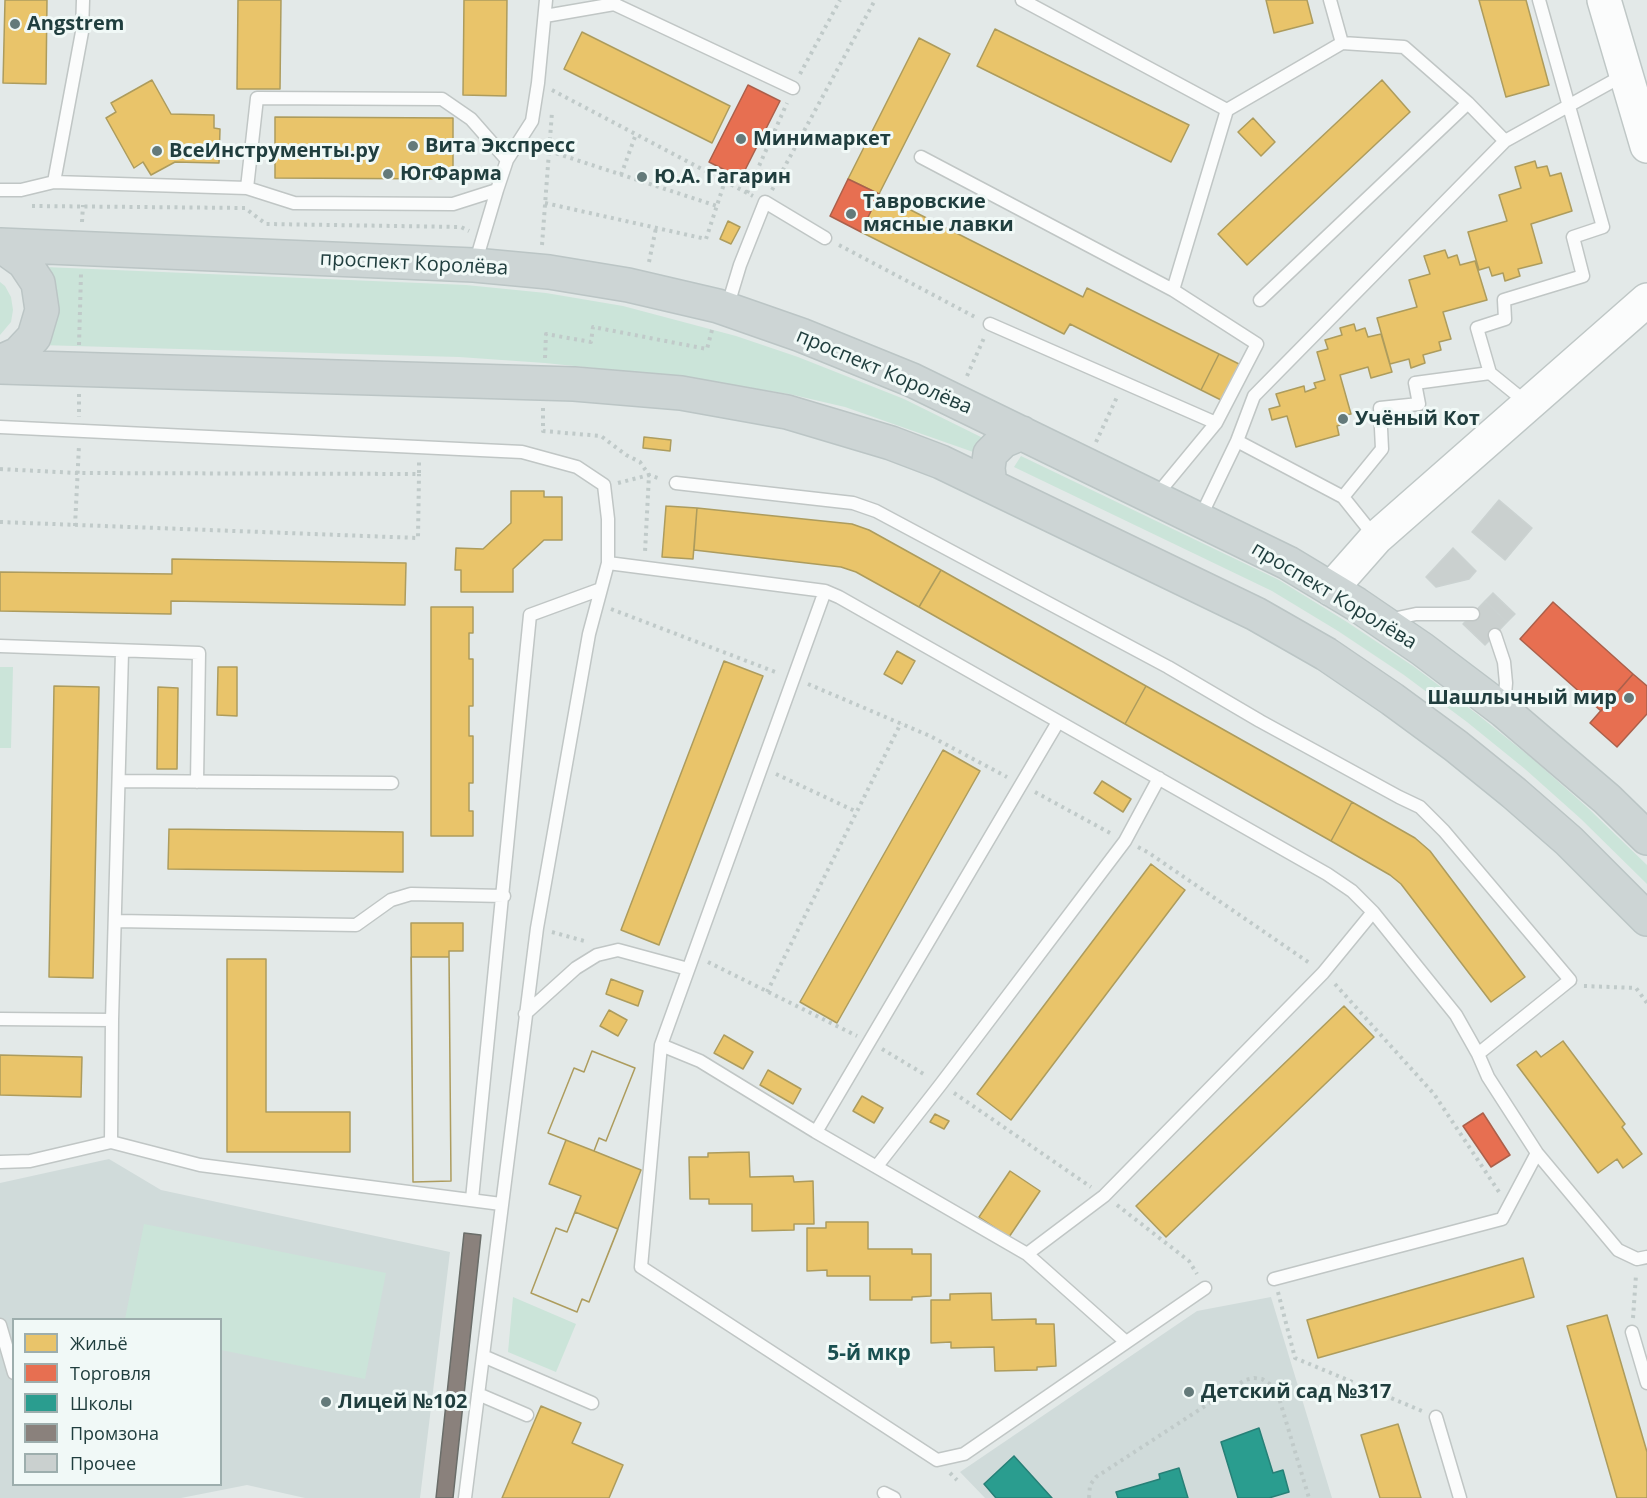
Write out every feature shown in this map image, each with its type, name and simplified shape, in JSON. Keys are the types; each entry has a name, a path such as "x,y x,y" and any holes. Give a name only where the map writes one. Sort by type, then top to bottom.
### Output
{"main road":[{"name":"проспект Королёва","path":"0,245 479,252 549,272 628,285 727,310 857,356 912,380 1157,498 1288,563 1331,589 1422,649 1504,711 1608,799 1647,838"},
{"path":"0,245 24,262 38,283 42,310 34,337 18,354 0,362"},
{"path":"0,367 574,384 681,393 777,410 839,426 941,462 1256,614 1326,654 1456,746 1514,793 1569,841 1647,919"},
{"path":"990,485 988,468 990,454 1003,441 1022,433"}],"street":[{"path":"1604,0 1647,146"},
{"path":"1331,589 1376,538 1647,300"}],"lane":[{"path":"54,182 82,32 83,0"},
{"path":"479,252 507,160 532,121 546,0"},
{"path":"1022,0 1227,110"},
{"path":"1330,0 1342,43"},
{"path":"1527,404 1490,373 1477,328 1505,319 1504,300 1583,276 1573,237 1603,227 1539,0"},
{"path":"545,16 614,4 793,88"},
{"path":"1173,290 1227,110 1342,43 1404,47 1468,103 1505,141"},
{"path":"1199,519 1237,441 1254,396 1505,141 1626,74"},
{"path":"247,188 257,98 442,99 471,119 507,160"},
{"path":"1260,300 1468,103"},
{"path":"921,157 1173,290 1257,344 1216,423 1164,486 1157,498"},
{"path":"0,190 21,190 54,182 247,188 294,203 453,204 497,190"},
{"path":"727,310 740,265 765,202 825,237"},
{"path":"990,324 1216,423"},
{"path":"1343,497 1382,449 1380,408 1419,404 1415,383 1490,373"},
{"path":"0,427 522,452 577,467 604,485 608,519 608,563 589,634 537,928 465,1498"},
{"path":"1237,441 1343,497 1376,538"},
{"path":"676,483 853,503 876,510 1168,667 1260,721 1420,807 1444,831 1570,980 1478,1054"},
{"path":"608,563 825,591 839,597 1327,874 1352,891 1373,912 1456,1014 1488,1077 1537,1153 1618,1250 1642,1258"},
{"path":"472,1199 504,896 530,615 601,589"},
{"path":"825,591 661,1044 641,1267 937,1460 964,1454 1205,1288"},
{"path":"1382,622 1416,614 1473,614"},
{"path":"1495,635 1504,662 1506,683 1504,711"},
{"path":"0,645 122,652 199,653 197,782"},
{"path":"111,1142 122,652"},
{"path":"816,1132 1058,722"},
{"path":"877,1166 1125,841 1158,778"},
{"path":"119,781 392,783"},
{"path":"116,921 356,925 391,900 411,894 504,896"},
{"path":"1027,1254 1104,1196 1323,973 1373,912"},
{"path":"525,1014 576,968 597,955 618,950 688,969"},
{"path":"0,1019 112,1020"},
{"path":"661,1044 700,1061 816,1132 1027,1254 1126,1342"},
{"path":"0,1162 30,1161 111,1142 200,1165 501,1204"},
{"path":"1274,1279 1502,1219 1537,1153"},
{"path":"0,1325 12,1366"},
{"path":"1632,1332 1647,1383"},
{"path":"483,1356 592,1402"},
{"path":"478,1394 526,1415"},
{"path":"1436,1417 1460,1498"}],"path":[{"path":"747,193 793,88 840,0"},
{"path":"538,83 765,202 875,0"},
{"path":"541,249 554,91"},
{"path":"621,175 636,134"},
{"path":"549,151 717,206"},
{"path":"545,203 706,239 725,181"},
{"path":"24,206 245,208 266,224 461,227 479,252"},
{"path":"648,268 656,228"},
{"path":"825,237 990,324 967,376"},
{"path":"75,526 79,432 78,370"},
{"path":"1096,442 1124,383"},
{"path":"0,522 418,538 419,447"},
{"path":"0,469 77,473 419,474"},
{"path":"604,485 633,481 650,475 645,568"},
{"path":"597,604 901,723 1149,853 1323,973 1434,1094 1509,1206"},
{"path":"767,992 901,723"},
{"path":"761,768 857,812"},
{"path":"537,928 618,950"},
{"path":"693,955 869,1042 941,1084 1104,1196 1189,1261 1205,1288"},
{"path":"1570,980 1577,985 1636,988 1647,1003"},
{"path":"1632,1332 1642,1258"},
{"path":"1274,1279 1295,1358 1436,1417"},
{"path":"1089,1498 1090,1485 1096,1477 1245,1380 1254,1378 1262,1379 1276,1388 1309,1498"}],"shaded area":[{"name":"Лицей №102","path":"109,1159 161,1190 450,1252 420,1498 305,1498 247,1485 181,1498 0,1498 0,1183"},
{"name":"Детский сад №317","path":"1271,1297 1332,1498 985,1498 960,1472 1197,1311"}],"green space":[{"path":"45,267 466,285 546,293 623,306 736,336 798,357 904,399 987,440 976,453 845,407 789,394 682,377 545,363 459,357 40,345"},
{"path":"0,282 11,297 13,310 11,322 0,335"},
{"path":"1021,456 1279,580 1413,666 1534,760 1589,809 1647,865 1647,884 1581,819 1525,769 1404,675 1272,591 1014,467"},
{"path":"0,667 13,667 11,748 0,748"},
{"path":"144,1224 386,1273 365,1379 222,1350 222,1318 125,1318"},
{"path":"513,1297 576,1324 556,1372 508,1352"}],"building: Жильё":[{"path":"5,0 47,0 46,84 3,83"},
{"path":"238,0 281,0 280,89 237,89"},
{"path":"464,0 507,0 506,96 463,95"},
{"path":"1266,0 1307,0 1313,23 1274,33"},
{"path":"1479,0 1526,0 1549,85 1506,97"},
{"path":"995,29 1189,125 1171,162 977,66"},
{"path":"582,32 730,106 712,143 564,69"},
{"path":"919,38 950,54 879,194 848,179"},
{"path":"152,80 171,114 214,115 214,128 220,129 219,163 175,162 151,175 143,162 134,168 106,118 116,112 111,103"},
{"path":"1382,80 1410,112 1247,265 1218,234"},
{"path":"275,117 453,118 453,179 275,178"},
{"path":"1253,118 1275,142 1261,156 1238,132"},
{"path":"1535,161 1537,168 1547,166 1550,176 1561,173 1572,211 1531,224 1542,263 1518,269 1520,276 1505,281 1503,273 1492,276 1489,267 1479,270 1468,232 1507,221 1499,195 1521,188 1515,167"},
{"path":"879,194 1083,297 1087,288 1219,354 1201,390 1070,324 1064,334 861,232"},
{"path":"728,221 740,227 731,244 720,239"},
{"path":"1445,250 1448,258 1457,255 1460,265 1475,261 1487,300 1443,312 1451,339 1439,342 1441,350 1423,355 1425,363 1411,368 1409,359 1390,364 1377,318 1417,307 1409,280 1430,274 1424,256"},
{"path":"1354,324 1356,331 1365,328 1368,337 1381,334 1392,372 1371,378 1368,367 1340,375 1351,414 1345,415 1347,423 1337,426 1339,435 1296,447 1287,416 1272,420 1269,409 1280,406 1276,394 1304,386 1305,392 1316,388 1314,383 1325,380 1317,352 1328,349 1325,340 1342,335 1340,328"},
{"path":"1219,354 1241,365 1223,401 1201,390"},
{"path":"644,437 671,440 670,451 643,448"},
{"path":"511,491 544,491 544,497 562,497 562,540 544,540 513,569 513,592 461,592 461,570 455,570 456,548 483,549 511,523"},
{"path":"666,506 697,508 693,559 662,557"},
{"path":"697,508 852,524 869,530 941,570 919,607 856,572 841,567 694,550"},
{"path":"172,559 406,563 405,605 171,601 171,614 0,611 0,572 172,574"},
{"path":"941,570 1146,686 1125,724 919,607"},
{"path":"431,607 473,607 473,633 469,633 469,659 473,659 473,706 469,706 469,736 473,736 473,783 469,783 469,811 473,811 473,836 431,836"},
{"path":"897,651 915,661 902,684 884,674"},
{"path":"724,661 763,676 659,945 621,930"},
{"path":"218,667 237,667 237,716 217,715"},
{"path":"54,686 99,687 93,978 49,977"},
{"path":"1146,686 1352,802 1331,841 1125,724"},
{"path":"158,687 178,688 177,769 157,769"},
{"path":"943,750 980,771 837,1023 800,1002"},
{"path":"1102,781 1131,799 1123,812 1094,793"},
{"path":"1352,802 1415,838 1430,851 1525,977 1491,1002 1401,884 1390,875 1331,841"},
{"path":"169,829 403,832 403,872 168,869"},
{"path":"1151,864 1185,890 1011,1120 977,1094"},
{"path":"411,923 463,923 463,951 449,951 451,1181 413,1182"},
{"path":"411,957 449,957 451,1181 413,1182"},
{"path":"227,959 266,959 266,1112 350,1112 350,1152 227,1152"},
{"path":"611,979 643,991 638,1006 606,994"},
{"path":"1344,1006 1374,1037 1166,1237 1136,1206"},
{"path":"609,1010 627,1020 618,1036 600,1026"},
{"path":"724,1035 753,1052 743,1069 714,1053"},
{"path":"1563,1041 1625,1124 1622,1127 1642,1154 1623,1168 1617,1159 1598,1173 1517,1065 1536,1051 1541,1057"},
{"path":"592,1051 635,1068 606,1141 599,1138 594,1151 548,1133 574,1068 584,1072"},
{"path":"592,1051 635,1068 606,1141 599,1138 594,1151 641,1170 589,1302 582,1299 577,1312 531,1293 556,1228 567,1232 581,1196 549,1184 566,1140 548,1133 574,1068 584,1072"},
{"path":"0,1055 82,1057 81,1097 0,1095"},
{"path":"768,1070 801,1089 793,1104 760,1085"},
{"path":"862,1096 883,1108 874,1123 853,1111"},
{"path":"935,1114 949,1121 944,1129 930,1122"},
{"path":"749,1152 750,1177 793,1176 794,1182 813,1181 814,1224 794,1224 794,1230 752,1231 752,1204 709,1204 709,1199 690,1199 689,1157 708,1157 708,1153"},
{"path":"1010,1171 1040,1191 1009,1237 979,1217"},
{"path":"575,1212 618,1229 589,1302 582,1299 577,1312 531,1293 556,1228 567,1232"},
{"path":"826,1222 868,1222 868,1249 912,1249 912,1254 931,1254 931,1296 912,1297 912,1300 870,1300 870,1276 827,1276 827,1270 807,1271 807,1228 826,1228"},
{"path":"1523,1258 1534,1297 1318,1358 1307,1320"},
{"path":"991,1293 992,1320 1036,1319 1036,1324 1054,1324 1056,1366 1037,1367 1037,1370 995,1371 994,1347 951,1348 951,1342 931,1343 931,1300 950,1300 950,1294"},
{"path":"1607,1315 1647,1452 1647,1498 1617,1498 1567,1326"},
{"path":"541,1406 581,1423 572,1443 623,1465 609,1498 502,1498"},
{"path":"1398,1424 1421,1498 1380,1498 1361,1435"}],"building: Торговля":[{"path":"748,85 780,101 741,178 709,162"},
{"path":"848,179 879,194 861,232 830,216"},
{"path":"1553,602 1633,674 1601,711 1520,639"},
{"name":"Шашлычный мир","path":"1633,674 1647,686 1647,714 1617,747 1590,723"},
{"path":"1483,1113 1510,1155 1491,1167 1463,1126"}],"building: Школы":[{"path":"1259,1428 1273,1473 1283,1470 1289,1492 1269,1498 1238,1498 1221,1442"},
{"path":"1014,1456 1052,1498 996,1498 984,1484"},
{"path":"1179,1468 1188,1498 1118,1498 1116,1492 1160,1479 1159,1474"}],"building: Промзона":[{"path":"464,1233 481,1235 453,1498 436,1498"}],"building: Прочее":[{"path":"1499,500 1532,528 1505,560 1472,532"},
{"path":"1453,548 1476,571 1469,579 1436,587 1426,577"},
{"path":"1493,593 1515,614 1507,622 1485,601"},
{"path":"1485,601 1507,622 1485,645 1463,624"}],"place":[{"name":"Angstrem","path":"15,24"},
{"name":"Минимаркет","path":"741,139"},
{"name":"Вита Экспресс","path":"413,146"},
{"name":"ВсеИнструменты.ру","path":"157,151"},
{"name":"ЮгФарма","path":"388,174"},
{"name":"Ю.А. Гагарин","path":"642,177"},
{"name":"Тавровские мясные лавки","path":"851,214"},
{"name":"Учёный Кот","path":"1343,419"},
{"name":"Шашлычный мир","path":"1629,698"},
{"name":"Детский сад №317","path":"1189,1392"},
{"name":"Лицей №102","path":"326,1402"}],"district":[{"name":"5-й мкр","path":"869,1354"}]}
